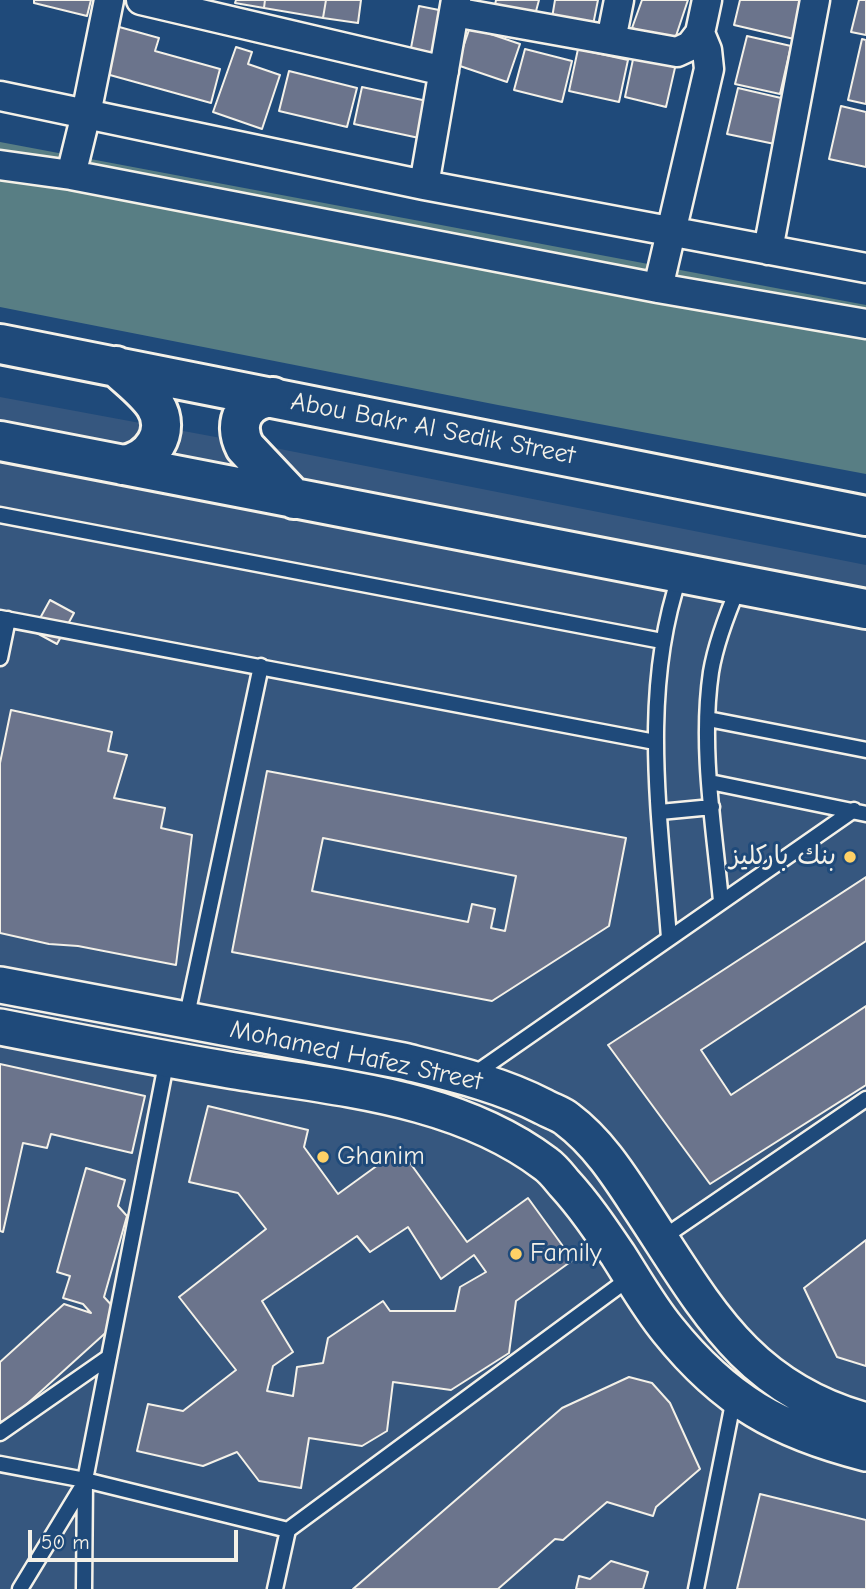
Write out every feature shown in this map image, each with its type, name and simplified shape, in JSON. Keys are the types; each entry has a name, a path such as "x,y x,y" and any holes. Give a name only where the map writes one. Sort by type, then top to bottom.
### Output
{"main road":[{"name":"Abou Bakr Al Sedik Street","path":"0,344 866,516"},
{"path":"116,366 154,404 160,423 156,443 151,452 134,464 123,465"},
{"path":"273,397 263,397 245,409 240,419 241,438 245,447 294,499"},
{"path":"0,441 866,609"}],"street":[{"path":"71,175 109,0"},
{"path":"141,0 444,71"},
{"path":"611,40 619,0"},
{"path":"424,185 455,6 677,52 691,46 699,33 707,0"},
{"path":"768,250 815,0"},
{"path":"658,288 709,69 707,50 699,33"},
{"path":"0,96 424,185 866,268"},
{"path":"0,164 71,175 658,288 866,324"},
{"name":"Mohamed Hafez Street","path":"0,985 403,1061 468,1078 526,1098 567,1119 609,1160 709,1312 744,1354 788,1388 838,1413 866,1421"},
{"name":"Mohamed Hafez Street","path":"0,1027 387,1097 444,1111 498,1134 548,1165 586,1208 666,1328 698,1365 734,1397 787,1427 821,1442 866,1453"}],"lane":[{"path":"0,515 662,641"},
{"path":"669,938 655,742 662,641 680,574"},
{"path":"721,901 710,782 708,719 711,673 721,627 740,584"},
{"path":"0,658 4,618 655,742"},
{"path":"186,1020 261,666"},
{"path":"708,719 866,750"},
{"path":"710,782 860,812"},
{"path":"660,812 712,807"},
{"path":"468,1078 721,901 860,812"},
{"path":"84,1589 85,1480 167,1059"},
{"path":"661,1239 866,1099"},
{"path":"275,1589 288,1530 632,1276"},
{"path":"0,1433 109,1357"},
{"path":"696,1589 734,1397"},
{"path":"0,1464 85,1480 288,1530"},
{"path":"20,1589 85,1480"}],"shaded area":[{"path":"0,397 275,448 866,565 866,1589 0,1589"}],"green space":[{"path":"0,142 866,305 866,474 0,307"}],"building":[{"path":"34,0 91,0 87,16 34,3"},
{"path":"236,0 265,0 264,8 235,3"},
{"path":"265,0 326,0 323,18 264,8"},
{"path":"326,0 361,0 358,23 323,18"},
{"path":"496,0 539,0 535,15 495,5"},
{"path":"555,0 598,0 593,25 552,18"},
{"path":"642,0 688,0 674,42 632,28"},
{"path":"740,0 803,0 794,39 734,25"},
{"path":"859,0 866,0 866,35 851,32"},
{"path":"419,6 444,11 436,57 410,53"},
{"path":"112,25 159,38 155,51 220,69 211,103 99,72"},
{"path":"470,27 520,44 507,82 457,65"},
{"path":"747,36 791,46 780,94 735,84"},
{"path":"862,39 866,40 866,104 848,100"},
{"path":"236,47 252,52 248,64 280,75 262,129 213,112"},
{"path":"525,49 572,61 562,102 514,90"},
{"path":"578,49 628,60 619,102 569,91"},
{"path":"635,50 677,59 666,107 625,97"},
{"path":"289,71 357,88 347,127 279,111"},
{"path":"362,87 427,101 419,138 354,124"},
{"path":"738,88 794,101 784,146 727,134"},
{"path":"841,106 866,112 866,167 829,159"},
{"path":"50,600 74,613 57,644 33,631"},
{"path":"11,710 112,732 108,751 127,755 114,798 165,808 161,828 192,835 176,965 0,933 0,763"},
{"path":"267,771 626,838 609,926 492,1001 232,952","holes":["323,838 516,876 505,931 491,928 495,909 472,904 468,922 312,891"]},
{"path":"866,877 866,941 701,1050 731,1095 866,1006 866,1085 710,1184 608,1045"},
{"path":"0,1064 145,1096 132,1153 51,1134 47,1148 23,1143 3,1232 0,1231"},
{"path":"208,1106 308,1130 304,1147 338,1194 400,1149 467,1242 528,1198 573,1260 516,1301 509,1353 451,1390 393,1382 387,1431 362,1446 309,1438 301,1488 259,1481 237,1452 203,1466 137,1451 148,1404 183,1411 236,1370 179,1297 266,1229 238,1193 189,1182","holes":["408,1227 441,1279 474,1255 486,1272 460,1287 455,1311 390,1311 383,1301 328,1338 323,1363 297,1367 293,1396 267,1391 273,1366 293,1352 262,1301 357,1236 370,1252"]},
{"path":"86,1168 125,1180 118,1206 127,1216 104,1297 116,1310 112,1327 6,1423 0,1421 0,1362 64,1304 91,1313 83,1304 63,1298 70,1276 57,1272"},
{"path":"866,1240 866,1366 837,1357 804,1288"},
{"path":"629,1377 652,1383 670,1403 700,1469 656,1507 653,1516 607,1502 563,1540 555,1539 498,1589 353,1589 562,1408"},
{"path":"760,1494 866,1520 866,1589 737,1589"},
{"path":"611,1561 648,1572 643,1589 576,1589 579,1576 590,1579"}],"place":[{"name":"بنك باركليز","path":"850,857"},
{"name":"Ghanim","path":"323,1157"},
{"name":"Family","path":"516,1254"}]}
